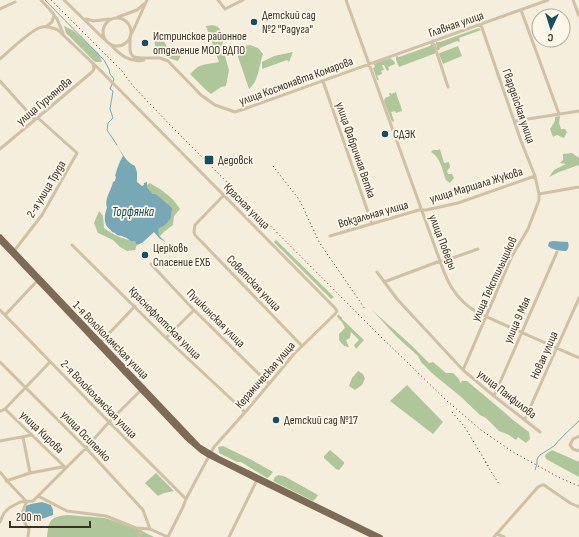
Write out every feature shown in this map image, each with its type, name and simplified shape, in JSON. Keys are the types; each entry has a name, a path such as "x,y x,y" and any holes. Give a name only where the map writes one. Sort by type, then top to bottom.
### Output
{"main road":[{"name":"1-я Волоколамская улица","path":"0,236 141,390 189,441 201,451 381,537"},
{"name":"1-я Волоколамская улица","path":"0,240 188,435 210,455 257,480 374,537"}],"street":[{"path":"41,0 54,15 66,38"},
{"path":"64,0 119,52 133,61 150,59"},
{"path":"82,17 94,22 116,18 137,10 147,0"},
{"path":"109,44 121,46 127,42 147,0"},
{"path":"218,0 225,9 242,0"},
{"name":"улица Победы","path":"346,0 440,261 452,288 461,300 471,309 579,358"},
{"name":"Главная улица","path":"369,64 548,0"},
{"path":"573,0 579,16"},
{"path":"0,9 15,2"},
{"path":"521,10 559,114"},
{"path":"0,59 35,30 51,24 54,15"},
{"path":"116,18 123,19 130,26 130,50 132,56 150,59"},
{"path":"106,40 103,34 104,29 106,24 111,19"},
{"name":"Гвардейская улица","path":"481,25 521,141 535,176 539,194"},
{"path":"43,27 50,27 58,30 66,38"},
{"name":"Красная улица","path":"66,38 101,71 330,302 337,311"},
{"path":"433,41 448,87"},
{"name":"улица Космонавта Комарова","path":"150,59 160,58 168,61 205,98 215,105 235,112 369,64"},
{"name":"улица Гурьянова","path":"0,149 92,72 94,68 93,64"},
{"path":"0,81 36,119"},
{"name":"улица Фабричная Ветка","path":"323,81 372,224"},
{"path":"515,121 579,111"},
{"name":"2-я улица Труда","path":"14,251 42,216 77,153 36,119"},
{"name":"улица Маршала Жукова","path":"422,211 458,203 535,176"},
{"path":"539,194 579,187"},
{"name":"улица Текстильщиков","path":"463,370 512,256 528,229 539,200 539,194"},
{"name":"Советская улица","path":"224,195 195,225 195,235 302,346"},
{"name":"Вокзальная улица","path":"330,236 419,210 422,211"},
{"name":"Краснофлотская улица","path":"72,245 166,338 246,412"},
{"path":"384,282 478,248"},
{"name":"улица 9 Мая","path":"494,396 557,252"},
{"name":"Пушкинская улица","path":"151,264 194,310 269,384"},
{"path":"377,272 397,299 463,370"},
{"path":"5,315 38,279"},
{"name":"Новая улица","path":"525,419 579,298"},
{"path":"100,343 134,306"},
{"name":"2-я Волоколамская улица","path":"0,310 186,500"},
{"path":"166,338 194,310"},
{"name":"Керамическая улица","path":"210,455 214,447 302,346 337,311"},
{"name":"улица Осипенко","path":"0,362 86,448 143,510 150,529"},
{"path":"0,411 5,409 50,362"},
{"name":"улица Панфилова","path":"463,370 540,432"},
{"path":"0,522 4,513 9,508 20,502 33,501 141,390"},
{"name":"улица Кирова","path":"5,409 66,468"},
{"path":"0,441 32,435"},
{"path":"579,436 573,439 570,445 579,451"},
{"path":"23,437 30,472"},
{"path":"38,496 67,510 106,516 136,528 150,529 168,537 210,455"},
{"path":"6,481 30,472 62,467 66,468"},
{"path":"0,472 6,481 27,502"},
{"path":"229,537 257,480"},
{"path":"494,537 538,487 542,485 579,507"},
{"path":"27,502 22,512 22,520 29,529 28,537"},
{"path":"139,537 140,529"},
{"path":"497,534 504,537"}],"green space":[{"path":"213,25 218,27 222,32 224,39 222,45 229,70 226,86 221,87 211,94 190,74 196,68 205,64 219,62 206,26"},
{"path":"64,26 74,31 99,54 102,62 95,62 66,33"},
{"path":"479,28 481,30 459,38 459,42 457,41 437,50 436,42 440,42"},
{"path":"160,33 169,51 177,47 181,55 178,61 164,56 157,51 154,35"},
{"path":"431,44 433,45 436,53 399,67 396,60 397,56 399,57 430,46"},
{"path":"250,45 258,48 263,54 255,82 249,89 235,48"},
{"path":"458,46 462,56 443,64 439,54"},
{"path":"293,52 289,62 287,60 262,69 262,62 274,56"},
{"path":"390,58 395,64 388,67 389,70 387,71 384,65 382,65 384,70 381,71 382,74 377,76 379,80 377,80 373,68 375,67 374,64"},
{"path":"396,92 402,111 396,113 395,111 391,112 394,121 392,122 384,101 385,98 390,96 389,93 391,94"},
{"path":"560,116 559,123 561,129 565,129 567,132 564,138 557,135 553,137 550,129 555,121 555,117"},
{"path":"440,149 444,163 449,162 450,167 447,171 448,174 452,174 454,178 450,183 446,180 441,164 431,152 433,150"},
{"path":"572,153 579,158 579,165 549,177 554,170 566,164 560,163 563,160 563,154"},
{"path":"150,183 170,197 180,209 174,216 173,225 160,236 158,234 159,227 168,220 172,209 156,194 153,194 147,187"},
{"path":"99,211 103,216 104,228 119,237 136,241 137,245 135,250 127,251 113,240 98,233 94,223"},
{"path":"276,240 334,297 331,299 274,242"},
{"path":"372,310 429,363 433,362 446,373 453,373 459,379 460,383 462,381 467,381 529,432 530,439 526,443 518,437 516,440 499,431 486,418 480,415 433,374 421,362 418,356 397,337"},
{"path":"338,314 364,340 356,349 354,345 359,340 351,332 350,338 346,340 349,347 344,346 339,340 339,334 345,328 337,317"},
{"path":"358,371 363,374 365,379 362,385 355,390 349,386 352,378"},
{"path":"407,385 443,422 433,434 390,401"},
{"path":"223,446 273,472 267,478 241,462 237,462 219,453 218,447"},
{"path":"330,450 344,462 339,470 324,458"},
{"path":"552,450 579,462 579,477 546,459 546,454"},
{"path":"156,473 174,491 158,496 145,483"},
{"path":"278,475 284,476 318,495 313,501 273,481"},
{"path":"67,515 105,518 140,530 154,537 47,537 48,527 51,521 57,517"}],"water":[{"name":"Торфянка","path":"117,145 127,160 135,166 137,172 137,182 142,186 147,182 147,187 153,194 156,194 172,208 169,220 158,230 159,235 165,243 154,232 142,243 137,245 135,241 131,241 112,232 105,223 107,198 113,182 115,181 117,168 123,156"},
{"path":"549,242 568,242 568,249 566,251 562,251 548,246"},
{"path":"42,502 51,505 53,515 36,520 26,518 26,506"}],"waterway":[{"path":"45,0 104,60 110,74 114,79 110,89 113,91 110,109 113,118 108,123 107,130 117,145"},
{"path":"535,470 537,459 540,455 554,446 579,421"}],"railway":[{"path":"51,0 122,71 133,86 171,126 376,332 447,401 481,430 513,452 560,478 579,486"},
{"path":"273,166 298,198 319,242 365,309"},
{"path":"452,412 464,426 489,467"},
{"path":"485,462 499,484"}],"place":[{"name":"Детский сад №2 \"Радуга\"","path":"254,22"},
{"name":"Истринское районное отделение МОО ВДПО","path":"145,43"},
{"name":"СДЭК","path":"385,134"},
{"name":"Дедовск","path":"209,160"},
{"name":"Церковь Спасение ЕХБ","path":"145,255"},
{"name":"Детский сад №17","path":"276,420"}]}
